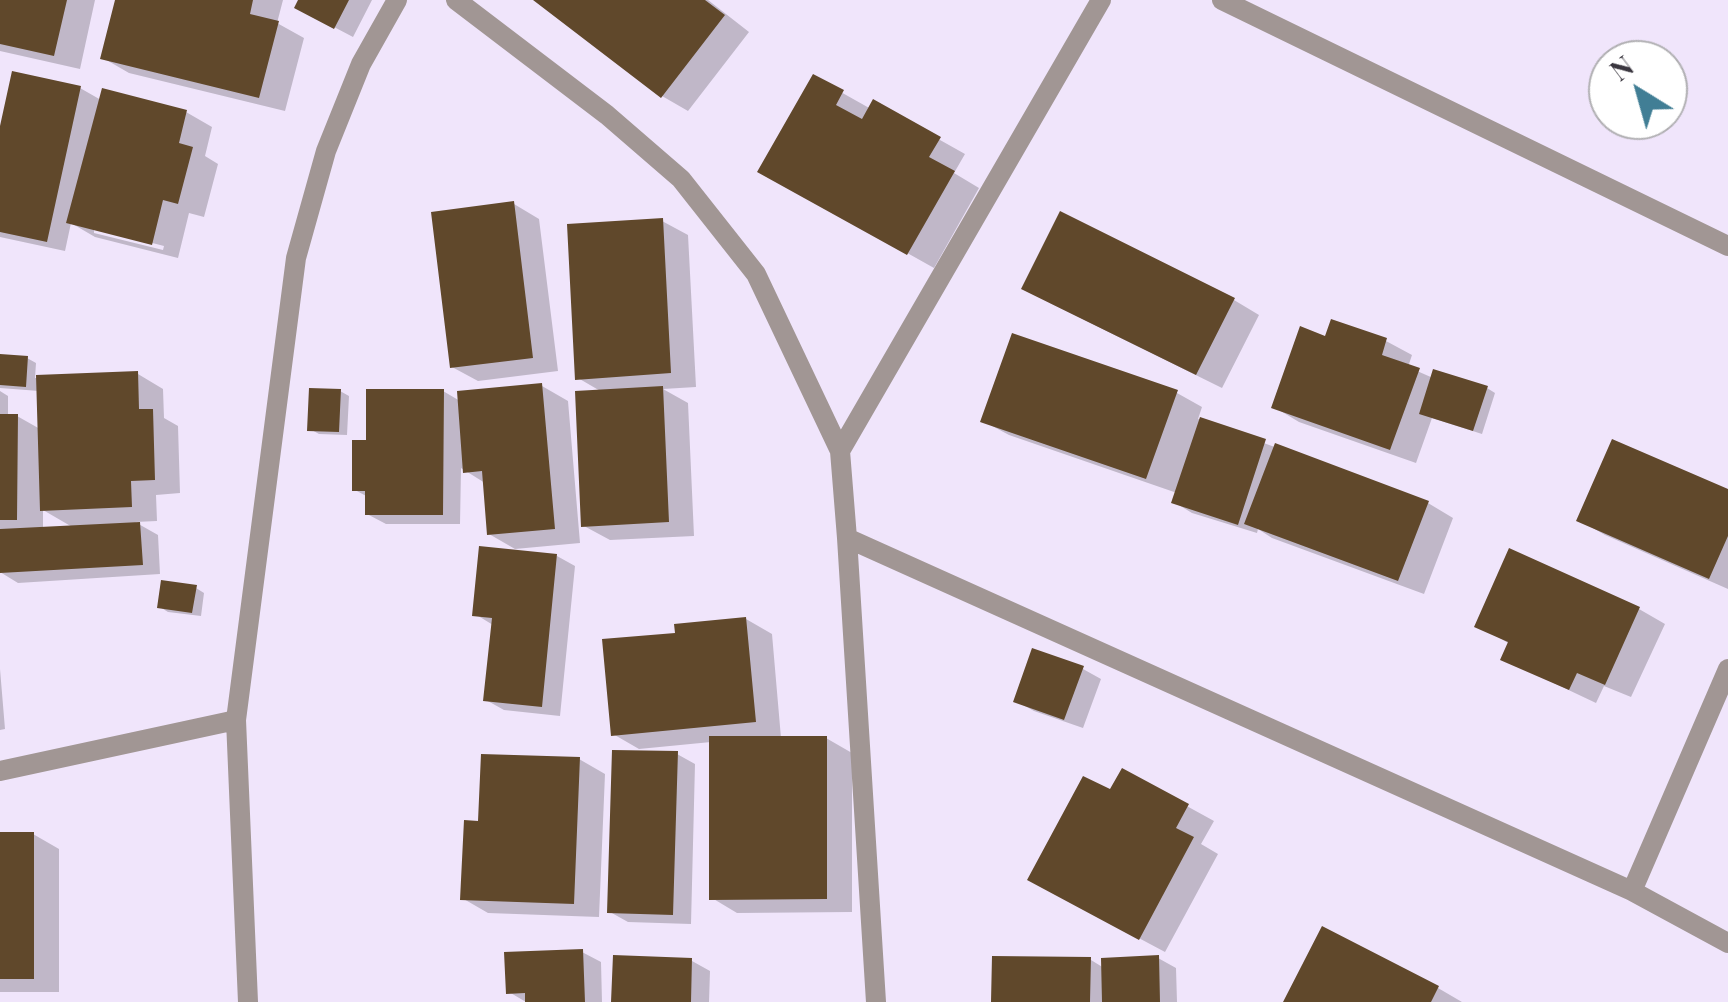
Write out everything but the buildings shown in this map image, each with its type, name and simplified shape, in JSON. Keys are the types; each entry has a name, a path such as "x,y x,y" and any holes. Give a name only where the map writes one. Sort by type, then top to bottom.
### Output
{"street":[{"path":"248,1002 236,720 296,258 326,151 361,64 397,0"},
{"path":"456,0 607,114 681,179 756,274 840,451 876,1002"},
{"path":"840,451 1101,0"},
{"path":"1222,0 1728,246"},
{"path":"847,538 1632,891 1728,944"},
{"path":"1632,891 1728,670"},
{"path":"0,770 236,720"}]}
